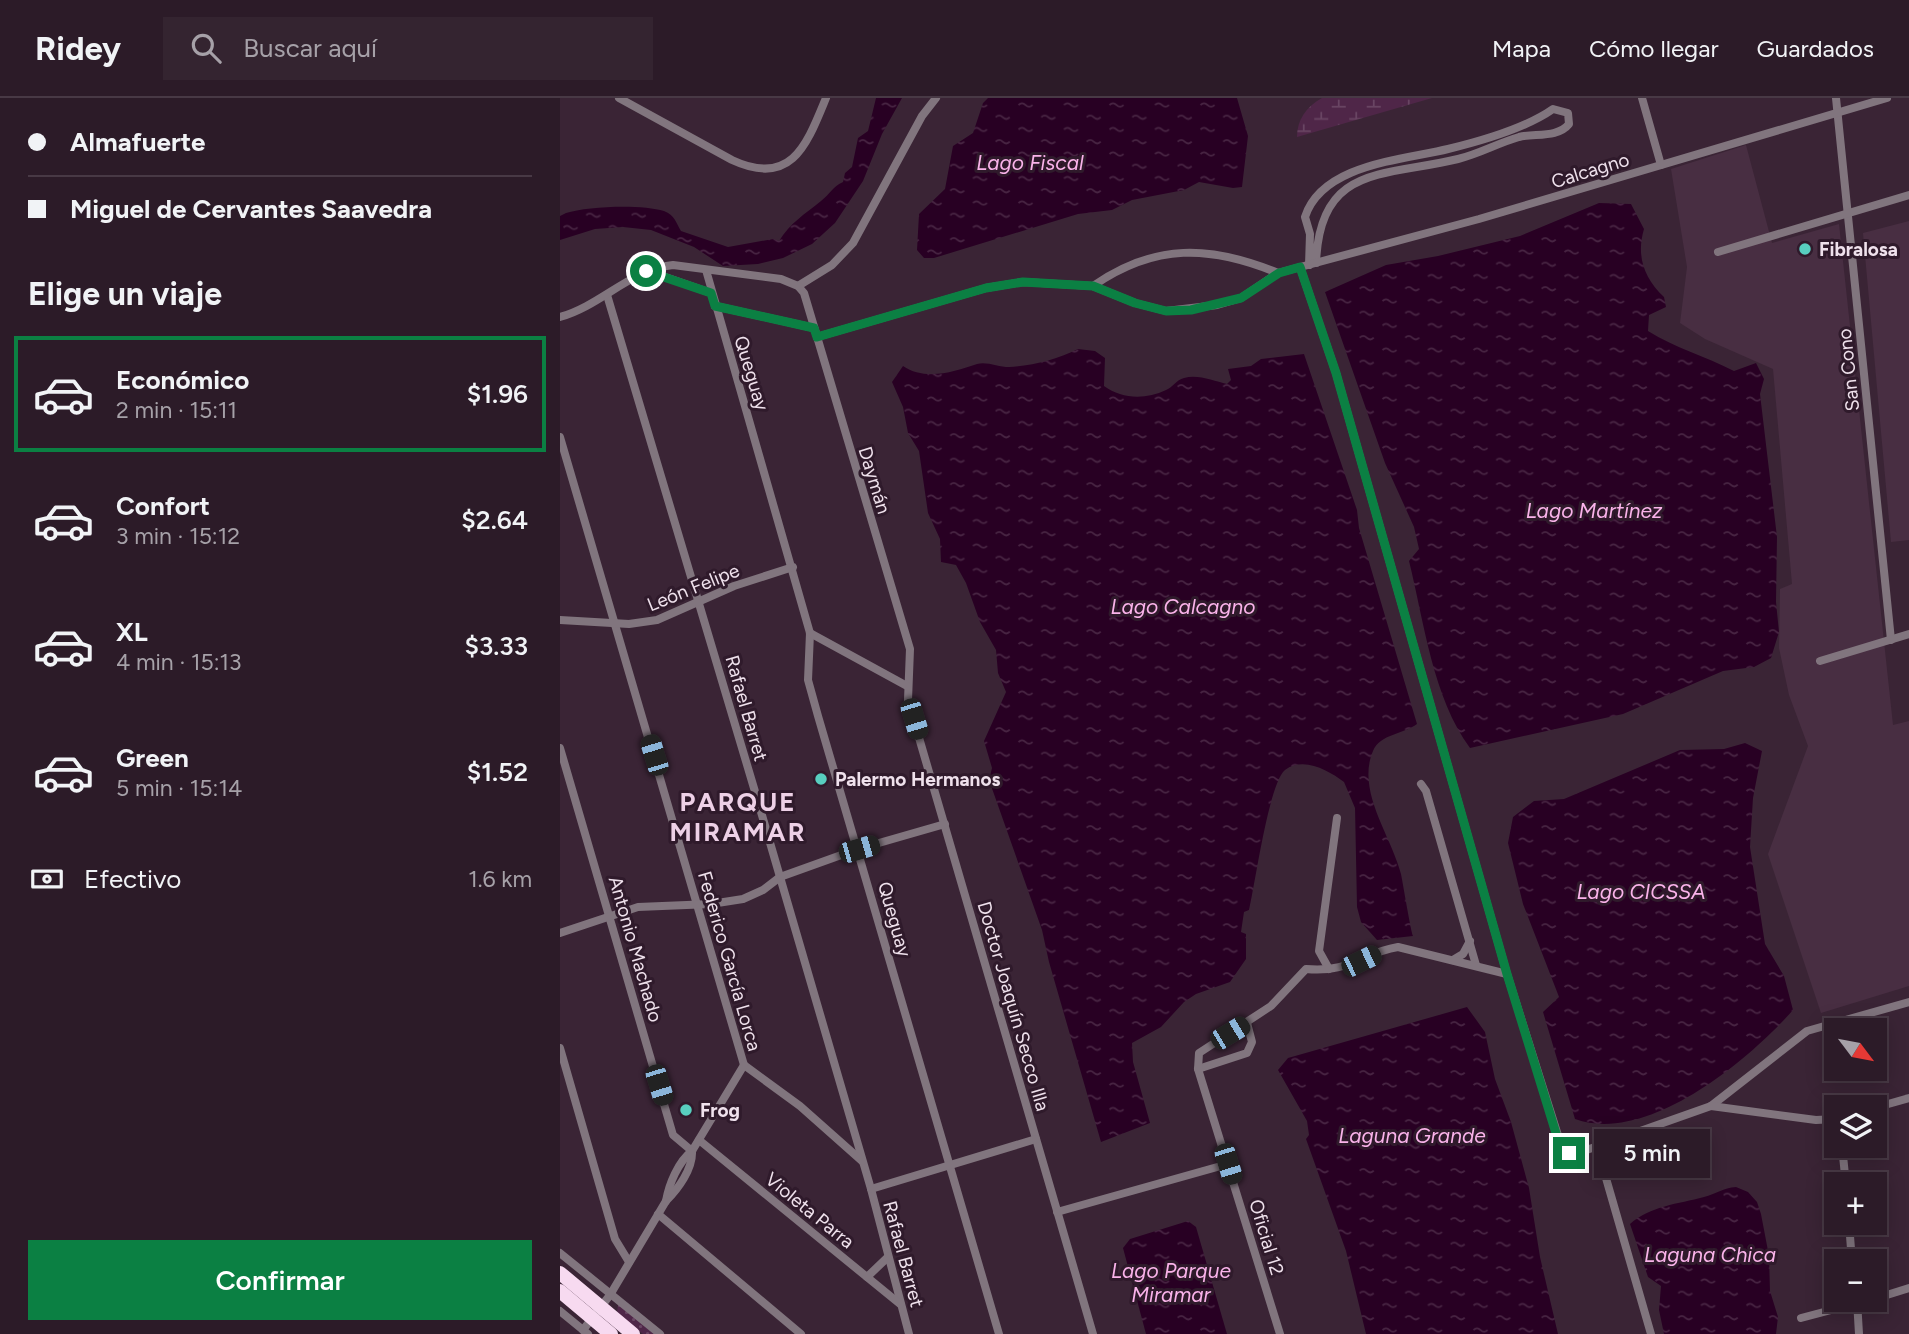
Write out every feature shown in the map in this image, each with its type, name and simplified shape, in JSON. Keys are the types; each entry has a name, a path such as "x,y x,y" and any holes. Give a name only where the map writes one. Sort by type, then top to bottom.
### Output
{"highway":[{"path":"560,1273 611,1334"},
{"path":"560,1292 595,1317 634,1334"}],"street":[{"path":"619,98 747,166 774,168 795,158 809,140 826,98"},
{"path":"560,317 607,295 646,271 685,265 706,271 769,277 798,286 845,254 863,228 922,116 936,98"},
{"path":"1642,98 1661,165"},
{"name":"San Cono","path":"1836,98 1891,640"},
{"name":"Calcagno","path":"816,333 999,285 1037,281 1093,286 1135,303 1166,311 1191,310 1241,298 1279,273 1888,98"},
{"path":"1308,265 1330,205 1339,193 1376,175 1470,156 1518,138 1558,132 1565,129 1570,118 1564,110 1553,109 1536,122 1467,145 1372,165 1332,183 1313,200 1305,217 1310,234 1308,265 1336,373 1507,974 1559,1143 1569,1153 1597,1147 1711,1107 1807,1031 1909,1002"},
{"path":"1467,145 1470,156"},
{"path":"1372,165 1376,175"},
{"path":"1717,252 1909,195"},
{"path":"1093,286 1131,264 1172,253 1228,256 1279,273"},
{"path":"646,271 711,293"},
{"name":"Queguay","path":"706,271 810,633 808,680 999,1334"},
{"name":"Daymán","path":"798,286 807,300 910,649 907,685"},
{"name":"Rafael Barret","path":"607,295 700,602 871,1189 909,1334"},
{"path":"715,306 816,333"},
{"name":"Federico García Lorca","path":"560,436 744,1065 800,1106 862,1161"},
{"name":"León Felipe","path":"560,620 614,623 657,620 734,586 793,567"},
{"path":"810,633 907,685"},
{"path":"1820,661 1909,634"},
{"name":"Doctor Joaquín Secco Illa","path":"907,685 908,700 1093,1334"},
{"name":"Antonio Machado","path":"560,748 673,1135 692,1151"},
{"path":"1421,784 1426,791 1476,965"},
{"path":"1247,1023 1252,1042 1247,1053 1198,1069 1199,1053 1271,1006 1319,951 1337,818"},
{"path":"560,933 609,914 652,904 696,904 743,898 763,890 780,877 859,849 945,824"},
{"path":"1453,960 1463,954 1470,941"},
{"path":"1306,969 1348,967 1386,948 1398,947 1507,974"},
{"path":"1319,951 1329,969"},
{"path":"560,1048 615,1239 629,1262"},
{"path":"595,1317 692,1161 692,1151 744,1065"},
{"name":"Oficial 12","path":"1198,1069 1280,1334"},
{"path":"1887,1104 1909,1098"},
{"path":"1711,1107 1824,1120"},
{"path":"871,1189 1036,1139"},
{"name":"Violeta Parra","path":"699,1140 900,1304"},
{"path":"846,1148 857,1143"},
{"path":"1597,1147 1651,1334"},
{"path":"1058,1212 1228,1164"},
{"path":"658,1214 801,1334"},
{"path":"560,1253 595,1317"},
{"path":"867,1277 888,1257"},
{"path":"1887,1295 1909,1289"},
{"path":"560,1311 660,1334"},
{"path":"1801,1318 1824,1311"},
{"path":"1858,1312 1860,1334"}],"shaded area":[{"path":"1746,145 1772,243 1839,224 1893,725 1909,721 1909,986 1821,1013 1768,854 1808,746 1789,695 1779,648 1780,589 1792,584 1773,369 1705,339 1680,323 1687,267 1671,169"},
{"path":"1909,221 1909,540 1891,542 1863,233"}],"green space":[{"path":"1322,98 1432,98 1297,137 1304,114"},
{"path":"618,1305 654,1334 643,1334 617,1313"}],"water":[{"path":"876,98 902,98 882,134 863,181 835,223 812,244 783,258 758,264 723,266 694,247 651,230 623,227 595,229 560,240 560,216 566,213 629,207 664,211 673,217 681,231 728,247 773,239 779,241 793,224 843,182 845,173 852,167 858,138 868,131"},
{"name":"Lago Fiscal","path":"988,98 1237,98 1248,136 1242,187 1199,182 1184,190 1132,200 1112,210 1078,214 934,258 924,258 917,250 919,214 945,189 953,146 973,133 983,103"},
{"name":"Lago Martínez","path":"1599,203 1631,204 1644,229 1641,248 1644,266 1651,282 1664,297 1666,307 1649,315 1648,331 1734,371 1756,363 1764,379 1760,394 1777,537 1776,602 1779,632 1771,658 1754,667 1723,671 1623,714 1470,748 1447,706 1431,659 1409,561 1419,549 1414,527 1385,463 1325,292 1386,265 1438,256 1520,236"},
{"name":"Lago Calcagno","path":"1078,349 1095,351 1105,358 1104,386 1118,394 1134,397 1158,393 1189,377 1227,384 1231,380 1228,369 1251,366 1261,359 1304,354 1357,510 1359,528 1417,724 1376,745 1369,766 1372,797 1401,874 1413,936 1377,940 1361,922 1357,907 1355,808 1344,782 1324,770 1308,765 1300,764 1285,770 1273,794 1249,910 1244,912 1241,932 1246,934 1246,959 1230,982 1196,994 1184,1002 1161,1027 1132,1043 1133,1062 1150,1123 1101,1142 1042,930 989,780 992,768 984,741 1006,692 998,673 996,650 980,622 966,583 956,565 941,562 940,539 928,513 919,451 908,433 903,407 892,382 903,366 921,373 940,374 981,363 1018,366 1045,361"},
{"name":"Lago CICSSA","path":"1745,743 1762,751 1753,798 1750,847 1765,944 1784,976 1793,1010 1723,1074 1664,1109 1633,1120 1603,1124 1575,1119 1543,1012 1559,997 1523,904 1508,843 1513,817 1534,801 1564,799 1680,750 1724,749"},
{"name":"Laguna Grande","path":"1467,1007 1485,1032 1495,1079 1511,1122 1529,1188 1540,1257 1558,1334 1366,1334 1346,1251 1306,1139 1309,1135 1307,1121 1278,1070 1288,1058"},
{"name":"Laguna Chica","path":"1736,1187 1748,1192 1757,1202 1761,1214 1769,1256 1770,1291 1778,1317 1776,1334 1664,1334 1659,1310 1661,1286 1648,1277 1630,1224 1655,1209"},
{"name":"Lago Parque Miramar","path":"1188,1221 1196,1227 1227,1334 1146,1334 1123,1248 1130,1239"}],"place":[{"name":"Fibralosa","path":"1805,249"},
{"name":"Palermo Hermanos","path":"821,779"},
{"name":"Frog","path":"686,1110"}],"district":[{"name":"PARQUE MIRAMAR","path":"738,817"}],"route":[{"path":"646,271 711,293 715,306 814,328 817,337 986,288 1023,282 1093,286 1135,303 1166,311 1191,310 1241,298 1279,273 1300,267 1336,373 1507,974 1559,1143 1569,1153"}]}
